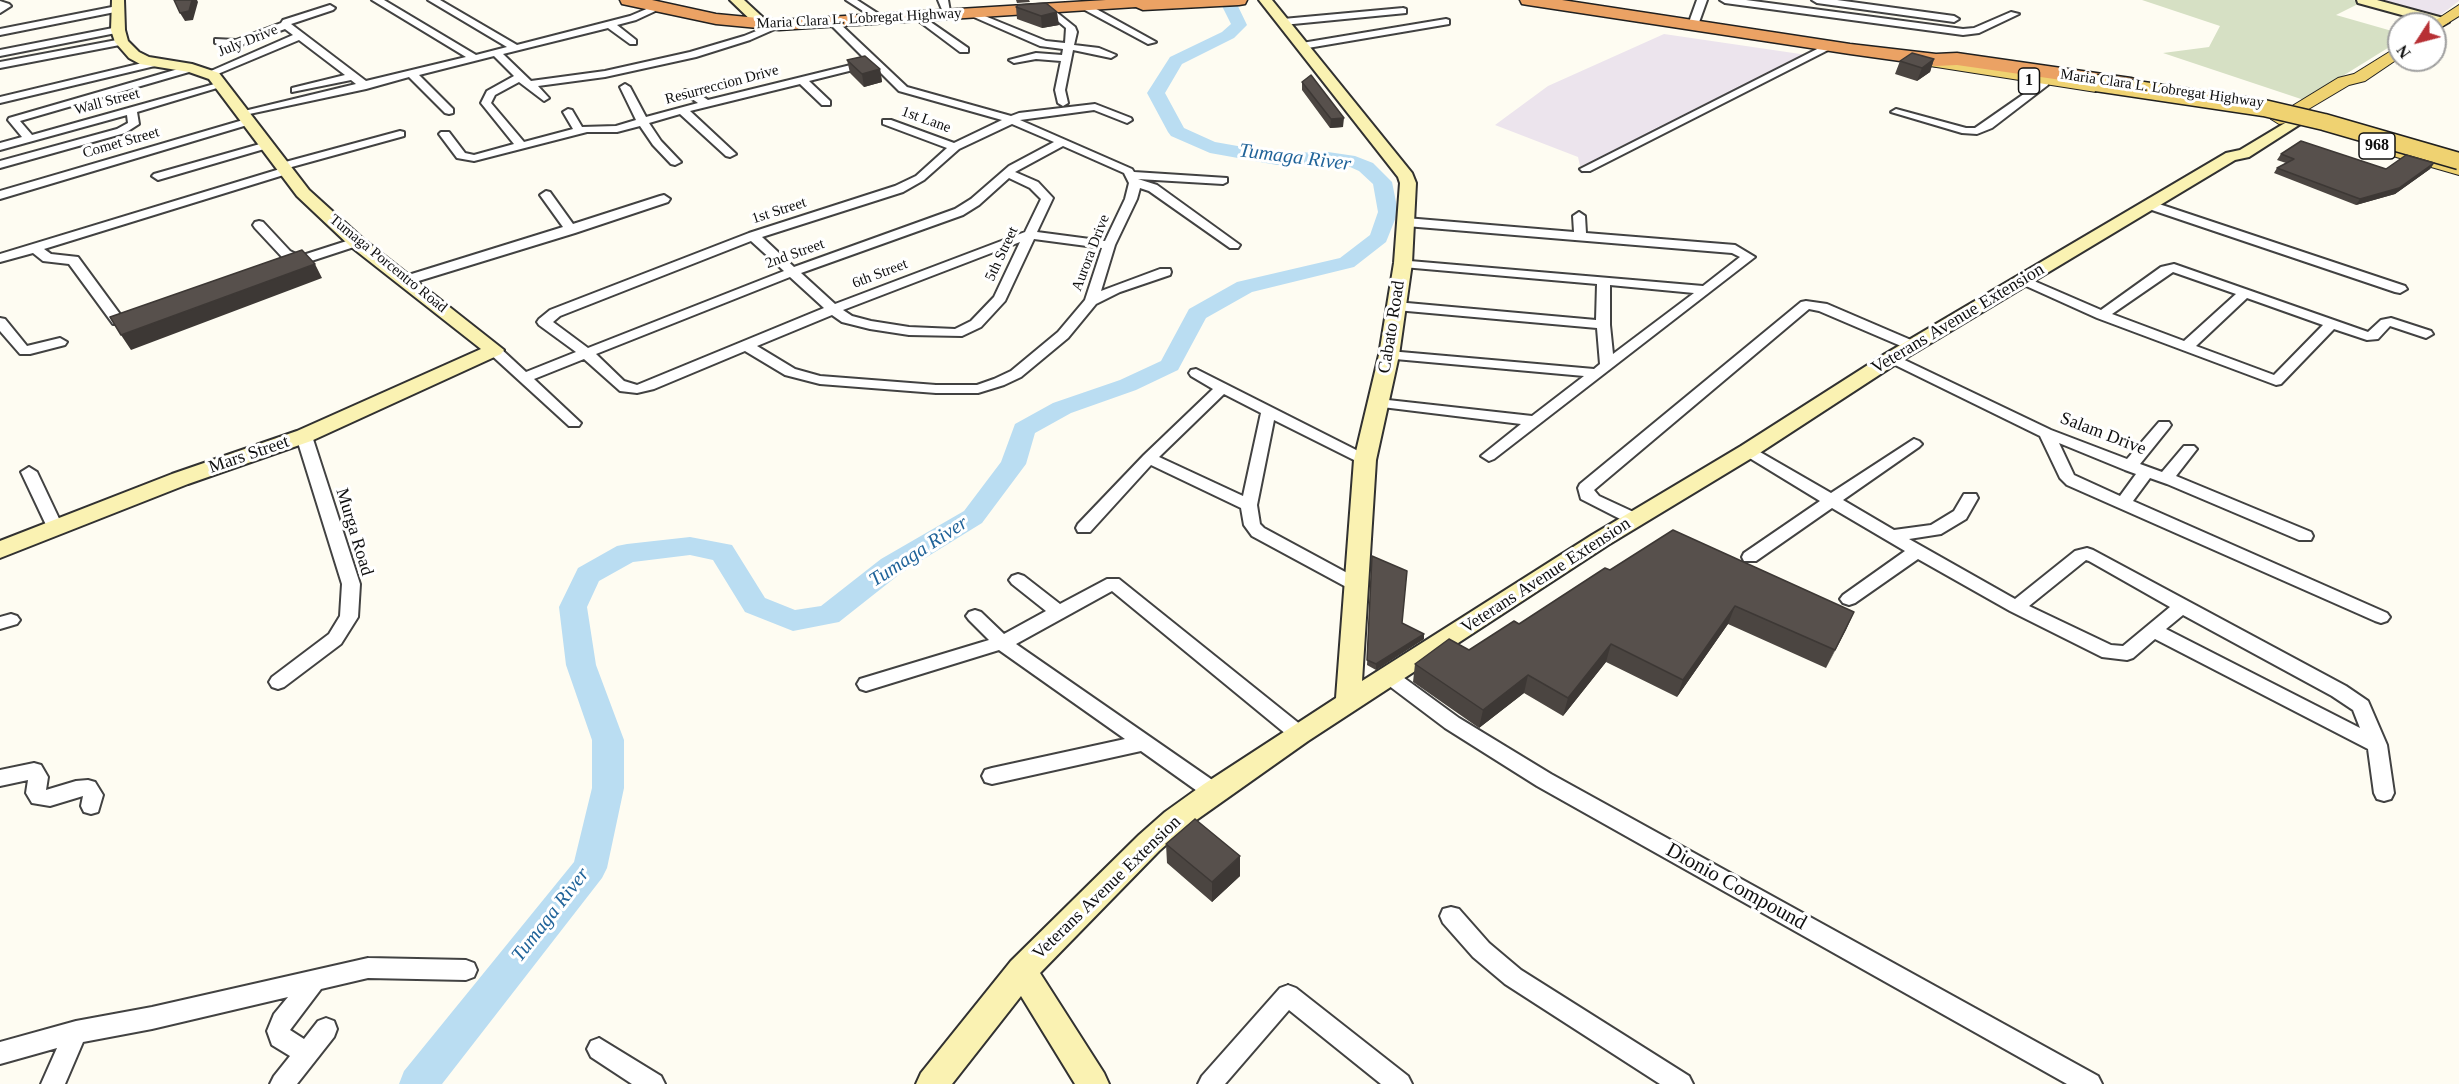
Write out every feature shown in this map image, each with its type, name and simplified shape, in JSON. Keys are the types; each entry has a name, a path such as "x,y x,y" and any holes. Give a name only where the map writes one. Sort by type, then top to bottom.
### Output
{"highway":[{"name":"Maria Clara L. Lobregat Highway","path":"628,0 717,20 771,25 920,17 945,8 972,14 1128,4 1239,0"},
{"name":"Maria Clara L. Lobregat Highway","path":"1128,4 1161,0"},
{"name":"Maria Clara L. Lobregat Highway","path":"1530,0 1936,61 1957,59 2295,117"},
{"name":"Maria Clara L. Lobregat Highway","path":"1936,61 1957,70 2044,83 2123,89"}],"main road":[{"path":"2295,117 2357,85 2359,78 2387,59"},
{"path":"1936,61 2264,112 2322,125 2459,163"},
{"name":"968","path":"2295,117 2459,163"}],"street":[{"path":"377,0 476,59"},
{"path":"433,0 517,49"},
{"path":"521,145 486,103 491,93 524,81 594,76 692,55 747,38 771,25 736,0"},
{"path":"851,0 883,20"},
{"name":"Cabato Road","path":"1265,0 1406,176 1403,263 1389,355 1365,460 1348,702"},
{"path":"1693,25 1702,0"},
{"path":"1725,0 1972,32 2014,14"},
{"path":"1817,0 1864,3 1929,12 1954,19"},
{"path":"2363,0 2400,12"},
{"path":"0,4 6,6 0,10"},
{"path":"0,32 118,5 123,41"},
{"name":"Comet Street","path":"0,195 247,118 517,49 609,24 658,7"},
{"path":"1086,7 1151,42"},
{"path":"286,25 284,23 286,21 330,8"},
{"path":"1050,9 1070,27 1072,32 1060,90 1063,103"},
{"path":"1283,22 1403,11"},
{"path":"972,14 1068,53"},
{"path":"920,17 964,50"},
{"path":"1302,46 1446,22"},
{"path":"834,23 903,89 1010,119 1123,168 1134,179 1153,188 1234,245"},
{"path":"609,24 633,42"},
{"path":"286,25 366,86"},
{"path":"218,42 231,44 286,25"},
{"name":"July Drive","path":"208,74 299,36"},
{"path":"0,53 123,41"},
{"path":"89,60 123,41"},
{"path":"0,65 123,41"},
{"name":"Tumaga Porcentro Road","path":"123,41 145,60 192,68 214,76 303,193 356,242 494,350"},
{"path":"1586,169 1841,47"},
{"path":"1014,60 1095,50 1111,54"},
{"path":"497,54 544,98"},
{"name":"Resurreccion Drive","path":"445,134 461,156 481,157 593,128 610,130 874,62"},
{"path":"0,100 155,63"},
{"path":"30,139 14,120 192,68"},
{"path":"413,75 449,111"},
{"path":"296,90 353,76"},
{"path":"802,80 826,103"},
{"path":"1896,112 1966,131 1977,131 1989,126 2044,83"},
{"name":"Wall Street","path":"0,147 222,85"},
{"path":"625,87 643,122 657,143 675,162"},
{"path":"689,92 706,104"},
{"name":"1st Street","path":"548,317 753,236 899,189 920,178 955,147 1010,119 1038,112 1091,106 1106,109 1127,120"},
{"path":"682,110 730,154"},
{"path":"0,165 121,131 134,124 131,111"},
{"path":"568,112 579,131"},
{"name":"Veterans Avenue Extension","path":"932,1084 1022,971 1149,843 1175,820 1214,792 1348,702 1634,519 1748,451 1892,358 2022,280 2231,156 2244,154 2295,117"},
{"name":"1st Lane","path":"887,122 955,147"},
{"path":"0,258 400,134"},
{"name":"2nd Street","path":"526,377 792,272 959,212 975,202 1018,164 1063,142"},
{"path":"159,176 267,145"},
{"name":"5th Street","path":"753,236 847,319 870,325 957,333 976,324 1000,298 1047,198 1034,185 1007,173"},
{"path":"1134,179 1223,180"},
{"name":"Aurora Drive","path":"745,345 790,372 820,380 936,390 978,389 1016,374 1063,335 1091,301 1108,245 1131,199 1134,179"},
{"path":"546,195 571,230"},
{"path":"407,280 664,199"},
{"path":"2150,205 2400,289"},
{"path":"1579,216 1580,237"},
{"path":"1406,222 1735,249 1748,255 1749,258 1489,456"},
{"path":"259,225 286,254 299,261 356,242"},
{"path":"1028,235 1108,245"},
{"name":"6th Street","path":"548,317 544,322 546,325 586,353 619,384 625,388 637,389 833,309 1028,235"},
{"path":"35,248 48,258 76,262 118,321"},
{"path":"1403,263 1707,290"},
{"path":"2102,315 2170,268 2370,337 2391,322 2426,334"},
{"path":"1091,301 1114,289 1165,272"},
{"path":"2022,280 2102,315 2276,381 2332,323"},
{"path":"1602,368 1604,281"},
{"path":"2186,347 2245,293"},
{"path":"1634,519 1593,500 1587,495 1586,488 1806,305 1822,307 1913,346"},
{"path":"1396,306 1603,325"},
{"path":"0,322 25,351 60,342"},
{"path":"494,350 574,423"},
{"name":"Mars Street","path":"0,550 180,479 304,436 494,350"},
{"path":"1389,355 1602,368"},
{"name":"Salam Drive","path":"1892,358 2046,432 2305,536"},
{"path":"1196,373 1365,460"},
{"path":"1084,528 1149,458 1222,388"},
{"path":"1379,403 1535,421"},
{"path":"1268,412 1249,520 1258,532 1356,585"},
{"path":"2130,465 2164,425"},
{"path":"2046,432 2068,478 2122,504 2381,617"},
{"name":"Murga Road","path":"278,682 335,639 349,617 351,584 304,436"},
{"path":"1750,557 1914,444"},
{"path":"2165,478 2189,449"},
{"path":"1748,451 1917,552 2016,607 2108,652 2127,653 2182,606"},
{"path":"1149,458 1250,505"},
{"path":"29,472 55,527"},
{"path":"2122,504 2146,472"},
{"path":"1892,536 1935,531 1960,515 1970,498"},
{"path":"1849,599 1917,552"},
{"path":"2016,607 2081,555 2087,554 2351,698 2361,706 2377,745 2384,793"},
{"path":"1018,580 1059,612"},
{"path":"866,684 1002,643 1113,583 1299,734"},
{"path":"975,616 1002,643 1214,792"},
{"path":"2154,631 2377,745"},
{"name":"Dionio Compound","path":"1390,677 1452,723 1544,780 2090,1084"},
{"path":"992,776 1143,743"},
{"path":"0,778 34,771 38,777 36,793 39,796 51,798 88,788 93,795 91,807"},
{"path":"1451,916 1481,950 1513,977 1681,1084"},
{"path":"0,1053 76,1032 313,982 368,968 466,970"},
{"path":"1022,971 1094,1084"},
{"path":"306,1053 280,1038 278,1030 313,982"},
{"path":"1210,1084 1288,995 1400,1084"},
{"path":"282,1084 326,1029"},
{"path":"53,1084 76,1032"},
{"path":"599,1049 653,1084"}],"shaded area":[{"path":"2369,0 2459,0 2445,12 2418,12"},
{"path":"1664,34 1814,56 1582,174 1578,157 1495,125 1548,86"}],"green space":[{"path":"2142,0 2353,0 2362,2 2336,15 2387,30 2387,48 2304,100 2163,53 2209,47 2220,26"}],"building":[{"path":"174,0 192,0 189,11 180,13"},
{"path":"1046,3 1057,12 1041,16 1016,7 1018,5"},
{"path":"1912,53 1934,59 1922,68 1900,61"},
{"path":"865,56 880,69 862,74 847,60"},
{"path":"1311,75 1344,118 1331,119 1302,82"},
{"path":"2301,141 2386,169 2406,155 2434,163 2399,188 2360,199 2277,168 2294,159 2281,154"},
{"path":"302,250 315,264 121,335 110,317"},
{"path":"1673,530 1854,612 1835,650 1735,606 1683,680 1611,644 1568,698 1528,675 1483,710 1415,664 1449,639 1469,650 1514,621 1519,624 1605,568 1610,570"},
{"path":"1372,556 1407,571 1402,623 1424,634 1376,664 1367,660"},
{"path":"1195,819 1240,856 1212,882 1166,844"}],"waterway":[{"name":"Tumaga River","path":"418,1084 590,868 608,788 608,740 581,665 573,607 588,575 627,553 690,546 722,552 755,605 793,621 829,615 891,566 973,517 1013,464 1024,429 1062,408 1128,385 1170,365 1197,314 1245,287 1347,263 1379,238 1388,212 1382,182 1366,167 1355,162 1328,158 1277,159 1210,147 1177,132 1156,93 1176,61 1228,35 1239,25 1227,0"}]}
